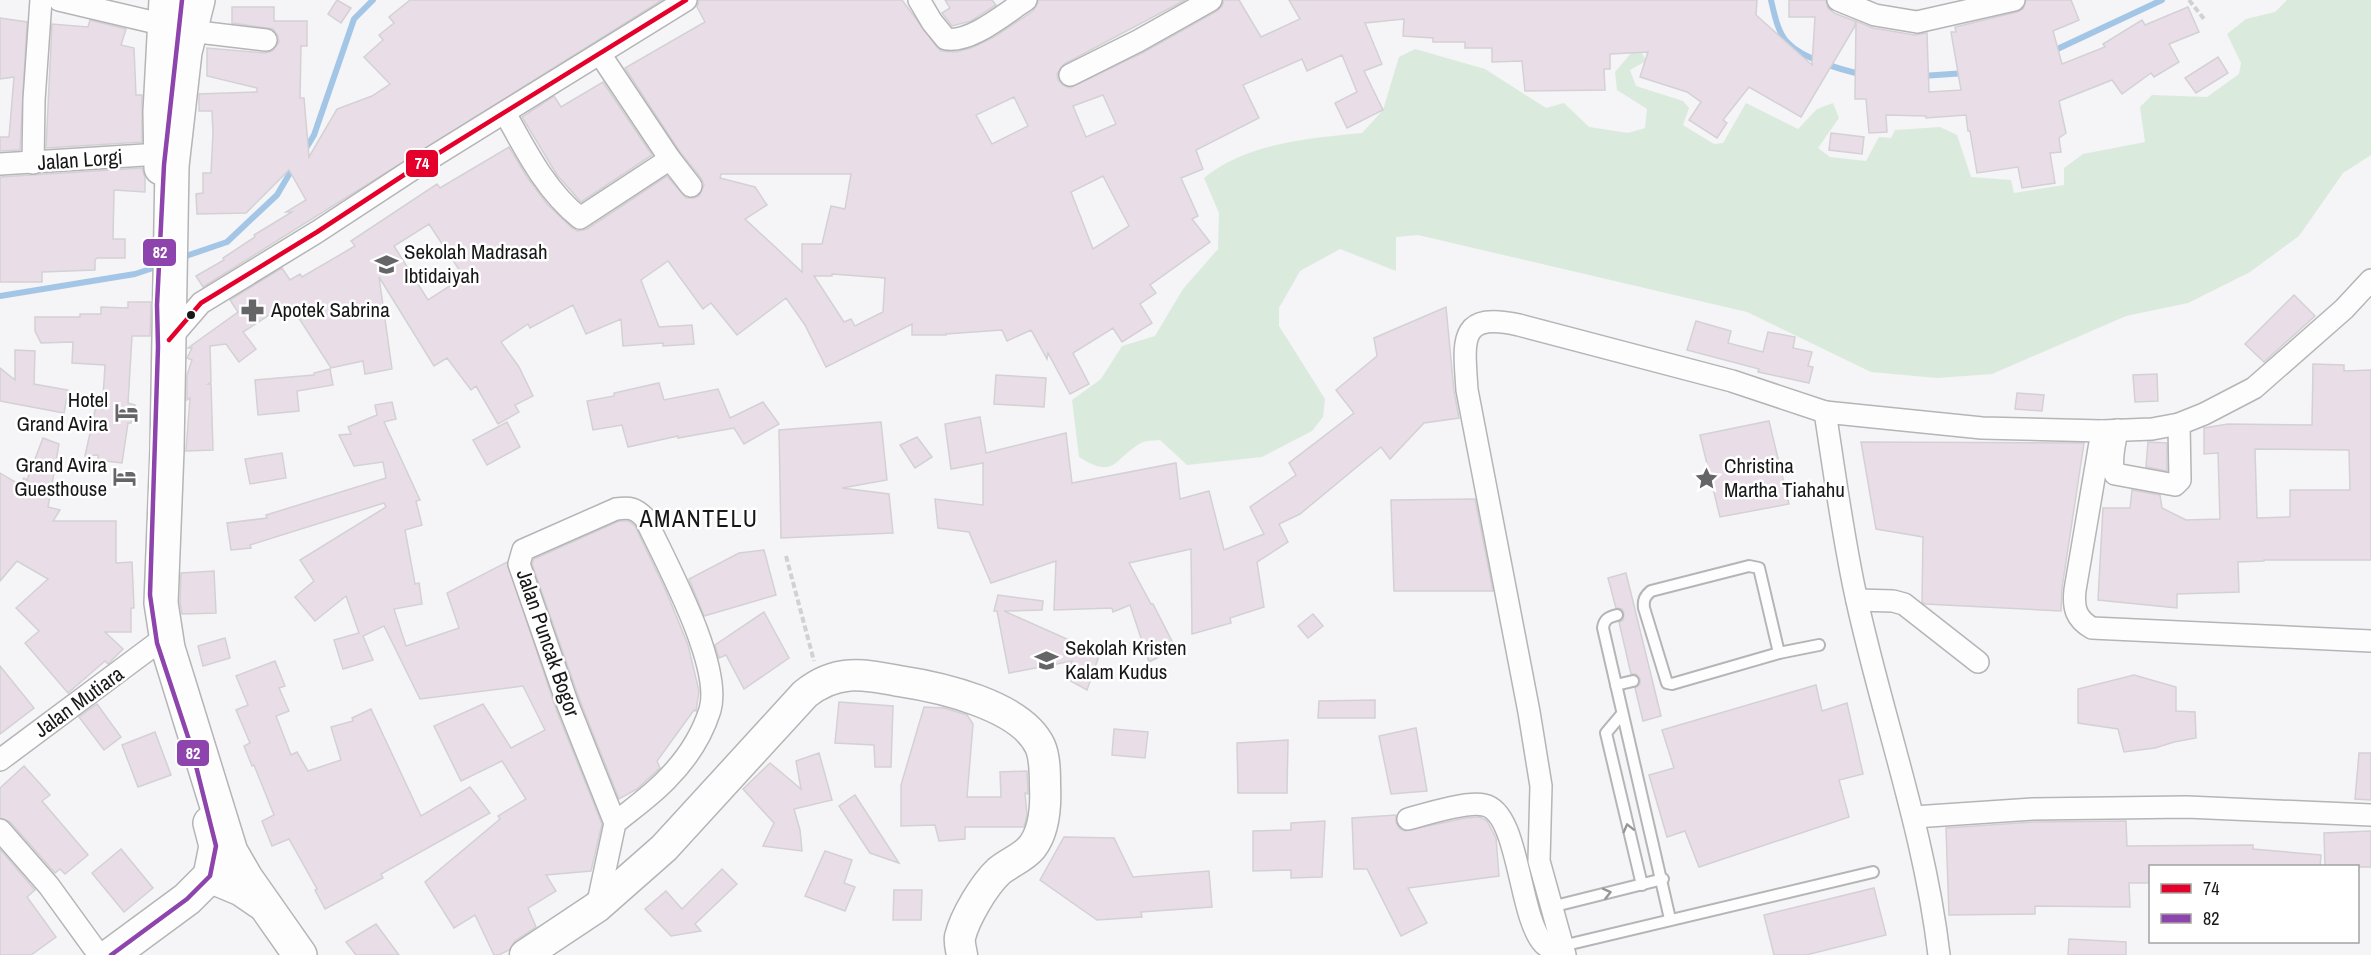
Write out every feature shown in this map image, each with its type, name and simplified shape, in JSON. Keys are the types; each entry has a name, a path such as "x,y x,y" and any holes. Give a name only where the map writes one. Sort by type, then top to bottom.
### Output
{"main road":[{"path":"111,955 186,899 210,876 216,846 191,746 157,643 150,595 165,292 165,176 176,14 198,0"},
{"path":"165,292 169,340 161,603 168,648 231,852 263,904 300,955"},
{"path":"210,876 241,889 263,904"}],"street":[{"path":"33,163 34,100 41,0"},
{"path":"59,0 176,14 266,40"},
{"path":"169,340 201,303 687,0"},
{"path":"919,0 932,22 946,39 956,41 976,34 1026,0"},
{"path":"1070,75 1138,41 1211,0"},
{"path":"1838,0 1875,15 1917,22 2014,0"},
{"path":"600,54 670,159 692,186"},
{"path":"505,113 531,159 559,199 580,218 670,159"},
{"name":"Jalan Lorgi","path":"0,164 33,163 165,176"},
{"path":"1564,952 1539,861 1540,786 1530,712 1467,390 1464,344 1469,332 1487,321 1499,320 1732,381 1825,412 1982,428 2152,429 2179,424 2204,414 2254,388 2344,309 2371,280"},
{"path":"1825,412 1857,600 1914,817 1935,921 1939,955"},
{"path":"2110,430 2115,474 2175,485 2180,480 2179,424"},
{"path":"2110,430 2075,590 2074,604 2077,615 2083,623 2092,628 2371,641"},
{"name":"Jalan Puncak Bogor","path":"630,507 645,518 689,610 709,670 711,708 696,742 667,780 615,823 568,705 519,564 523,550 616,509 630,507"},
{"path":"1857,600 1893,601 1904,604 1978,662"},
{"name":"Jalan Mutiara","path":"0,760 157,643"},
{"path":"525,955 597,908 664,848 805,694 819,682 847,675 878,677 940,687 990,705 1022,725 1039,744 1045,775 1046,801 1037,838 1026,853 998,872 985,887 960,936 961,949"},
{"path":"1408,819 1458,807 1485,805 1501,815 1510,840 1532,924 1545,944 1564,952"},
{"path":"1914,817 2033,809 2187,807 2371,815"},
{"path":"597,908 615,823"},
{"path":"0,830 49,886 99,955"}],"lane":[{"path":"1779,653 1759,568 1754,566 1651,591 1640,609 1657,674 1667,683 1672,684 1779,653 1819,645"},
{"path":"1617,615 1609,617 1603,628 1663,879 1670,919"},
{"path":"1616,685 1633,681"},
{"path":"1622,714 1606,733 1642,885"},
{"path":"1564,952 1670,919 1873,872"},
{"path":"1551,907 1663,879"}],"path":[{"path":"2189,1 2204,19"},
{"path":"786,556 819,682"}],"green space":[{"path":"2287,0 2371,0 2371,155 2343,173 2299,236 2250,272 2188,303 2126,316 1992,374 1937,378 1871,372 1747,312 1418,235 1396,237 1396,271 1340,249 1300,271 1279,308 1279,326 1325,399 1323,417 1312,431 1262,457 1187,465 1160,440 1141,443 1113,465 1107,467 1091,464 1079,457 1072,400 1101,379 1122,346 1155,336 1183,289 1218,249 1219,213 1204,178 1239,157 1279,144 1362,133 1383,110 1399,57 1415,49 1485,69 1546,108 1564,103 1589,127 1628,133 1645,128 1647,109 1617,90 1615,72 1638,45 1646,61 1630,70 1636,86 1683,101 1689,108 1683,125 1714,144 1723,143 1746,103 1798,129 1817,109 1833,103 1839,118 1818,148 1830,157 1866,161 1879,137 1891,138 1895,130 1940,127 1957,135 1971,177 2011,180 2014,193 2064,185 2064,168 2083,154 2145,142 2140,107 2152,95 2207,97 2239,74 2241,63 2227,34 2246,19 2275,12"}],"building":[{"path":"337,0 351,8 341,23 328,14"},
{"path":"410,0 662,0 203,287 196,276 224,260 223,258 255,237 254,235 292,212 286,212 306,200 289,170 246,213 197,214 196,194 203,193 203,173 211,173 213,133 212,111 199,111 199,94 257,92 257,88 207,76 207,48 265,53 272,51 279,42 273,29 232,23 232,7 274,7 274,21 307,21 307,46 301,46 300,98 304,98 309,157 337,109 372,96 390,84 364,57 383,40 379,35 394,23 389,17"},
{"path":"699,0 902,0 941,51 956,52 994,37 1033,11 1039,0 1185,0 1064,64 1057,74 1058,80 1070,88 1144,52 1217,11 1224,0 1239,0 1261,37 1300,19 1289,0 1757,0 1756,15 1812,65 1815,17 1789,17 1789,0 1826,0 1828,8 1834,13 1855,21 1855,26 1801,117 1749,87 1723,120 1727,123 1717,138 1689,120 1701,102 1687,92 1640,77 1648,52 1610,54 1610,69 1604,69 1605,90 1525,91 1522,61 1492,62 1492,48 1465,48 1465,42 1433,42 1433,38 1403,36 1404,19 1365,23 1382,64 1364,71 1383,110 1347,128 1335,103 1357,92 1342,55 1307,71 1302,59 1243,85 1259,118 1196,150 1203,169 1181,178 1198,216 1192,219 1210,242 1150,285 1156,293 1140,304 1152,323 1122,342 1113,328 1073,353 1089,384 1070,394 1048,353 1047,359 1031,330 1007,341 1002,330 946,335 912,335 912,324 826,367 805,325 786,298 737,335 711,303 703,309 668,261 641,280 659,327 692,325 694,344 663,346 663,343 623,346 621,319 586,334 573,305 530,328 528,324 501,342 519,367 533,396 515,405 519,412 498,424 476,386 471,390 447,358 434,366 379,277 392,369 365,374 363,361 331,368 295,312 287,318 280,308 243,332 256,349 239,362 226,344 210,346 211,382 208,384 211,384 213,450 186,451 190,398 187,400 187,375 192,360 187,358 192,348 188,348 238,312 230,300 282,268 290,280 300,274 302,277 355,246 351,241 437,184 440,188 509,147 547,204 578,231 587,229 667,176 686,198 699,196 704,185 701,178 680,152 625,68 705,22 697,7","holes":["1103,95 1116,124 1086,137 1073,106","1014,97 1028,126 992,144 976,115","721,174 851,174 845,209 831,206 822,244 802,244 802,272 745,219 767,205 755,187 720,178","1103,176 1129,226 1093,249 1071,192","429,224 464,277 428,300 394,246","832,274 885,278 883,312 855,326 851,319 844,322 814,276 832,276"]},
{"path":"945,0 992,0 996,5 971,21 952,26 942,13 950,8"},
{"path":"2026,0 2071,0 2079,20 2053,31 2062,64 2105,47 2103,44 2142,20 2145,25 2188,7 2199,32 2169,44 2179,62 2154,77 2151,73 2122,94 2112,80 2059,101 2066,133 2059,138 2061,152 2050,153 2055,183 2022,188 2018,167 1977,173 1966,115 1926,118 1926,116 1886,115 1887,132 1869,133 1866,99 1855,99 1856,21 1873,28 1915,35 1927,33 1929,92 1961,90 1951,32 1956,32 1955,27 2017,12 2023,9"},
{"path":"0,18 27,22 20,150 0,151 0,137 9,137 14,77 0,79"},
{"path":"90,20 126,29 121,45 134,48 136,95 142,95 142,142 46,148 52,24 88,27"},
{"path":"2218,57 2228,73 2196,93 2185,78"},
{"path":"603,82 652,155 581,202 557,175 522,117 554,96 561,107"},
{"path":"1831,133 1864,137 1862,154 1829,150"},
{"path":"142,168 145,192 114,190 113,239 125,239 125,258 97,258 95,270 42,272 42,282 0,282 0,177"},
{"path":"2294,295 2315,316 2264,362 2245,344"},
{"path":"128,302 151,302 150,336 132,336 128,403 135,405 131,423 128,423 122,463 98,460 98,455 85,456 98,397 103,398 105,365 72,363 73,342 41,343 35,331 35,317 80,317 80,314 101,314 101,307 128,308"},
{"path":"1446,307 1454,391 1459,418 1424,423 1390,459 1381,447 1300,514 1279,524 1288,542 1257,562 1264,607 1230,618 1231,623 1192,634 1191,549 1129,563 1176,649 1149,662 1130,605 1113,612 1112,608 1054,610 1056,561 991,583 969,532 938,528 935,499 983,505 983,463 951,469 945,424 980,417 986,453 1066,433 1072,483 1176,463 1180,499 1209,491 1224,550 1264,534 1250,507 1296,475 1289,463 1354,413 1336,390 1377,356 1374,338"},
{"path":"1696,321 1731,331 1728,343 1763,352 1768,332 1795,337 1793,348 1812,352 1808,366 1813,367 1809,383 1758,372 1759,369 1687,350"},
{"path":"15,350 35,351 34,384 68,390 64,413 0,401 0,368 15,380"},
{"path":"2313,364 2344,365 2344,371 2371,370 2371,560 2238,562 2239,592 2177,594 2177,608 2098,600 2103,508 2130,508 2132,490 2160,495 2162,508 2186,520 2220,519 2218,453 2204,454 2204,428 2228,424 2312,425","holes":["2255,449 2349,450 2350,490 2290,490 2290,517 2257,518"]},
{"path":"330,369 333,385 297,391 299,411 258,415 255,380 314,375 314,373"},
{"path":"2157,374 2158,401 2135,402 2133,375"},
{"path":"996,375 1046,378 1044,407 994,404"},
{"path":"659,383 664,400 718,389 730,418 763,402 779,424 744,444 734,428 678,438 678,436 628,447 622,425 593,430 587,401"},
{"path":"2017,393 2044,395 2042,411 2015,409"},
{"path":"392,402 396,419 384,422 420,500 416,501 422,525 405,530 415,584 419,583 422,604 394,609 406,646 459,628 447,593 507,562 556,709 602,824 591,871 546,875 556,891 528,908 536,927 515,941 509,950 499,955 494,955 475,915 454,928 425,882 500,819 498,816 526,799 502,761 461,781 434,726 483,704 511,748 545,730 523,686 420,699 384,626 363,636 373,660 343,669 334,640 359,633 346,596 315,621 295,597 314,581 300,560 386,507 384,503 250,545 251,548 231,550 227,523 267,518 266,515 386,478 383,462 354,466 339,435 351,434 348,427 377,415 375,405"},
{"path":"1769,421 1789,504 1720,517 1700,435"},
{"path":"507,422 520,447 487,465 473,440"},
{"path":"881,422 887,480 842,488 889,494 893,533 781,538 779,430"},
{"path":"917,437 932,457 915,468 900,445"},
{"path":"43,438 59,444 48,507 60,510 53,521 116,521 116,563 132,562 134,608 131,608 131,632 105,632 123,649 108,664 105,661 68,693 25,643 39,631 16,608 48,579 17,561 0,581 0,473 20,485 24,478 27,480"},
{"path":"1861,442 2084,443 2062,588 2061,611 1925,604 1922,602 1923,537 1876,529"},
{"path":"2148,442 2167,443 2167,471 2146,467"},
{"path":"282,453 286,478 250,484 245,459"},
{"path":"1475,499 1493,591 1394,591 1391,500"},
{"path":"619,521 628,521 635,526 666,591 688,645 699,691 696,711 694,710 657,761 660,768 637,789 619,799 580,701 532,564 534,559"},
{"path":"764,550 776,595 704,616 689,579 739,553"},
{"path":"214,571 216,613 182,614 181,573"},
{"path":"1626,573 1661,716 1643,721 1635,688 1640,684 1640,679 1636,674 1631,674 1619,622 1623,620 1624,614 1622,609 1616,608 1608,578"},
{"path":"998,595 1043,601 1042,610 1004,611 1103,655 1099,656 1087,690 1065,678 1072,661 1009,673 997,611 994,611"},
{"path":"764,612 789,658 744,689 726,655 719,658 715,645"},
{"path":"1313,614 1323,626 1308,638 1298,626"},
{"path":"225,638 230,658 203,666 198,646"},
{"path":"275,661 285,686 279,688 289,711 276,716 291,755 297,752 308,771 341,760 331,727 353,721 352,718 371,709 421,816 470,787 490,813 381,874 383,878 325,909 315,890 317,889 289,839 272,846 262,821 274,815 244,746 250,743 236,710 248,705 236,676"},
{"path":"0,666 34,708 0,734"},
{"path":"2134,675 2176,687 2176,711 2195,712 2196,738 2155,748 2124,752 2118,729 2078,723 2078,689"},
{"path":"1816,685 1822,711 1847,703 1863,774 1839,780 1849,817 1699,867 1685,831 1667,837 1649,775 1674,768 1662,730"},
{"path":"1375,700 1375,718 1318,718 1319,701"},
{"path":"839,702 893,706 891,767 875,767 874,745 835,743"},
{"path":"97,704 121,737 104,750 79,717"},
{"path":"924,707 944,708 967,715 973,724 967,797 1001,797 1000,772 1027,771 1028,794 1025,793 1027,815 1024,827 965,827 965,839 939,841 935,825 901,826 901,785"},
{"path":"1416,728 1427,791 1391,794 1379,736"},
{"path":"1114,729 1148,732 1145,758 1112,755"},
{"path":"155,732 171,775 138,787 122,745"},
{"path":"1288,740 1287,793 1238,793 1237,743"},
{"path":"819,753 832,800 794,809 800,830 802,851 763,846 774,823 743,789 770,763 801,789 796,761"},
{"path":"2359,753 2371,753 2371,800 2355,799"},
{"path":"24,766 50,795 42,801 88,855 65,874 60,869 55,873 10,822 0,818 0,788"},
{"path":"855,795 899,863 870,853 839,806"},
{"path":"1396,815 1396,823 1400,829 1405,831 1465,818 1480,817 1487,821 1496,838 1499,876 1408,888 1427,923 1401,936 1367,869 1354,869 1352,818"},
{"path":"1325,821 1322,877 1291,878 1291,870 1253,871 1253,831 1291,830 1291,823"},
{"path":"2126,821 2127,846 2253,845 2253,849 2321,855 2320,865 2149,865 2149,883 2129,883 2130,907 2035,906 2035,914 1949,915 1946,828 2034,822"},
{"path":"2371,831 2371,867 2325,865 2324,833"},
{"path":"1064,837 1114,838 1133,877 1209,871 1212,907 1141,912 1142,917 1097,920 1040,880"},
{"path":"0,849 35,890 27,897 56,937 31,955 0,955"},
{"path":"121,849 153,888 124,912 92,873"},
{"path":"825,851 852,860 844,883 855,887 845,911 805,896"},
{"path":"722,869 737,884 695,924 701,931 671,936 645,909 666,891 682,909"},
{"path":"1874,888 1886,935 1806,955 1774,955 1764,915"},
{"path":"894,890 922,890 921,920 893,920"},
{"path":"376,924 399,955 356,955 346,942"},
{"path":"2069,939 2126,942 2126,955 2068,955"}],"waterway":[{"path":"305,150 314,135 354,19 373,0"},
{"path":"1771,0 1782,34 1794,48 1822,63 1861,74"},
{"path":"2051,52 2162,0"},
{"path":"1922,76 1966,73"},
{"path":"180,258 227,242 277,195 294,166"},
{"path":"0,296 135,274 159,266"}],"transit line":[{"name":"82","path":"111,955 187,899 210,876 216,846 191,746 157,643 150,595 158,347 157,305 164,165 182,0"},
{"name":"74","path":"169,340 201,303 686,0"}],"place":[{"name":"Sekolah Madrasah Ibtidaiyah","path":"386,264"},
{"name":"Apotek Sabrina","path":"253,310"},
{"name":"Hotel Grand Avira","path":"126,412"},
{"name":"Grand Avira Guesthouse","path":"125,477"},
{"name":"Christina Martha Tiahahu","path":"1706,478"},
{"name":"Sekolah Kristen Kalam Kudus","path":"1047,660"}],"district":[{"name":"AMANTELU","path":"699,519"}]}
